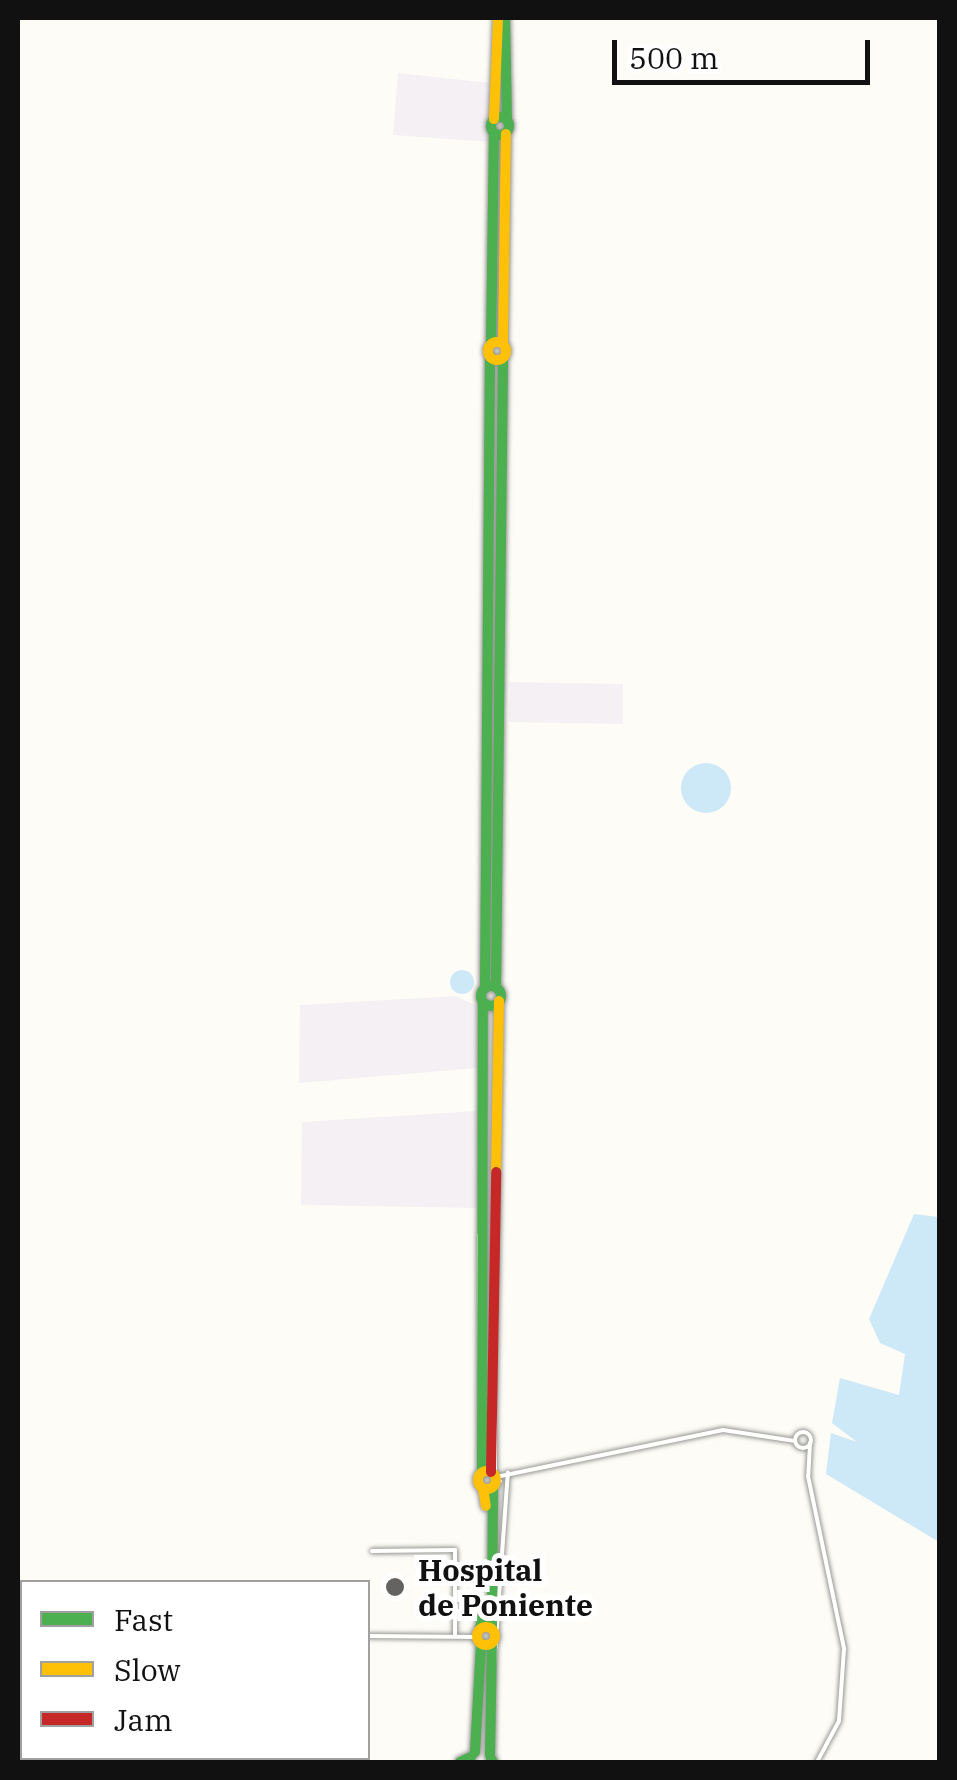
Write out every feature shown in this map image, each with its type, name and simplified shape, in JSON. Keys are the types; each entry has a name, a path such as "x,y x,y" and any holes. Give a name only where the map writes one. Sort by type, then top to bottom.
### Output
{"main road":[{"path":"500,134 494,119 501,18"},
{"path":"491,996 504,358 497,343 500,134 506,119 501,18"},
{"path":"494,119 506,119"},
{"path":"492,1478 490,1500 484,1636 491,1760 469,1759 484,1636 492,1478 490,356 497,343"},
{"path":"490,356 504,358"}],"street":[{"path":"486,1724 501,1638 502,1538 492,1478 491,996"},
{"path":"492,1478 723,1430 795,1438 806,1432 810,1443 808,1464"},
{"path":"795,1438 808,1464 844,1649 839,1721 818,1762"},
{"path":"800,1447 810,1443"},
{"path":"490,1516 502,1538"},
{"path":"372,1551 455,1550 455,1636"},
{"path":"370,1636 484,1636"}],"shaded area":[{"path":"398,73 489,83 490,142 393,135"},
{"path":"510,682 623,684 623,724 509,722"},
{"path":"456,996 477,1006 478,1068 299,1083 300,1005"},
{"path":"477,1111 477,1208 301,1205 302,1122"}],"water":[{"path":"706,763 724,770 731,788 724,806 706,813 688,806 681,788 688,770"},
{"path":"462,970 474,982 462,994 450,982"},
{"path":"914,1214 939,1217 939,1542 826,1474 831,1433 857,1442 832,1423 840,1378 899,1395 905,1354 880,1343 869,1319"}],"traffic: fast":[{"path":"505,18 507,119"},
{"path":"500,117 507,119 509,126 507,133 500,135 493,133 491,126 493,119 500,117"},
{"path":"491,343 494,133"},
{"path":"485,988 490,356"},
{"path":"496,987 503,358"},
{"path":"491,986 501,996 491,1006 481,996 491,986"},
{"path":"482,1473 483,1002"},
{"path":"492,1629 493,1487"},
{"path":"480,1629 484,1609"},
{"path":"475,1752 481,1643"},
{"path":"490,1755 492,1643"},
{"path":"460,1762 471,1757"}],"traffic: slow":[{"path":"494,119 498,18"},
{"path":"503,343 506,134"},
{"path":"497,342 504,344 506,351 504,358 497,360 490,358 488,351 490,344 497,342"},
{"path":"496,1172 499,1001"},
{"path":"487,1471 496,1480 487,1489 478,1480 487,1471"},
{"path":"483,1488 486,1506"},
{"path":"486,1627 495,1636 486,1645 477,1636 486,1627"}],"traffic: jam":[{"path":"491,1472 496,1172"}],"place":[{"name":"Hospital de Poniente","path":"395,1587"}]}
